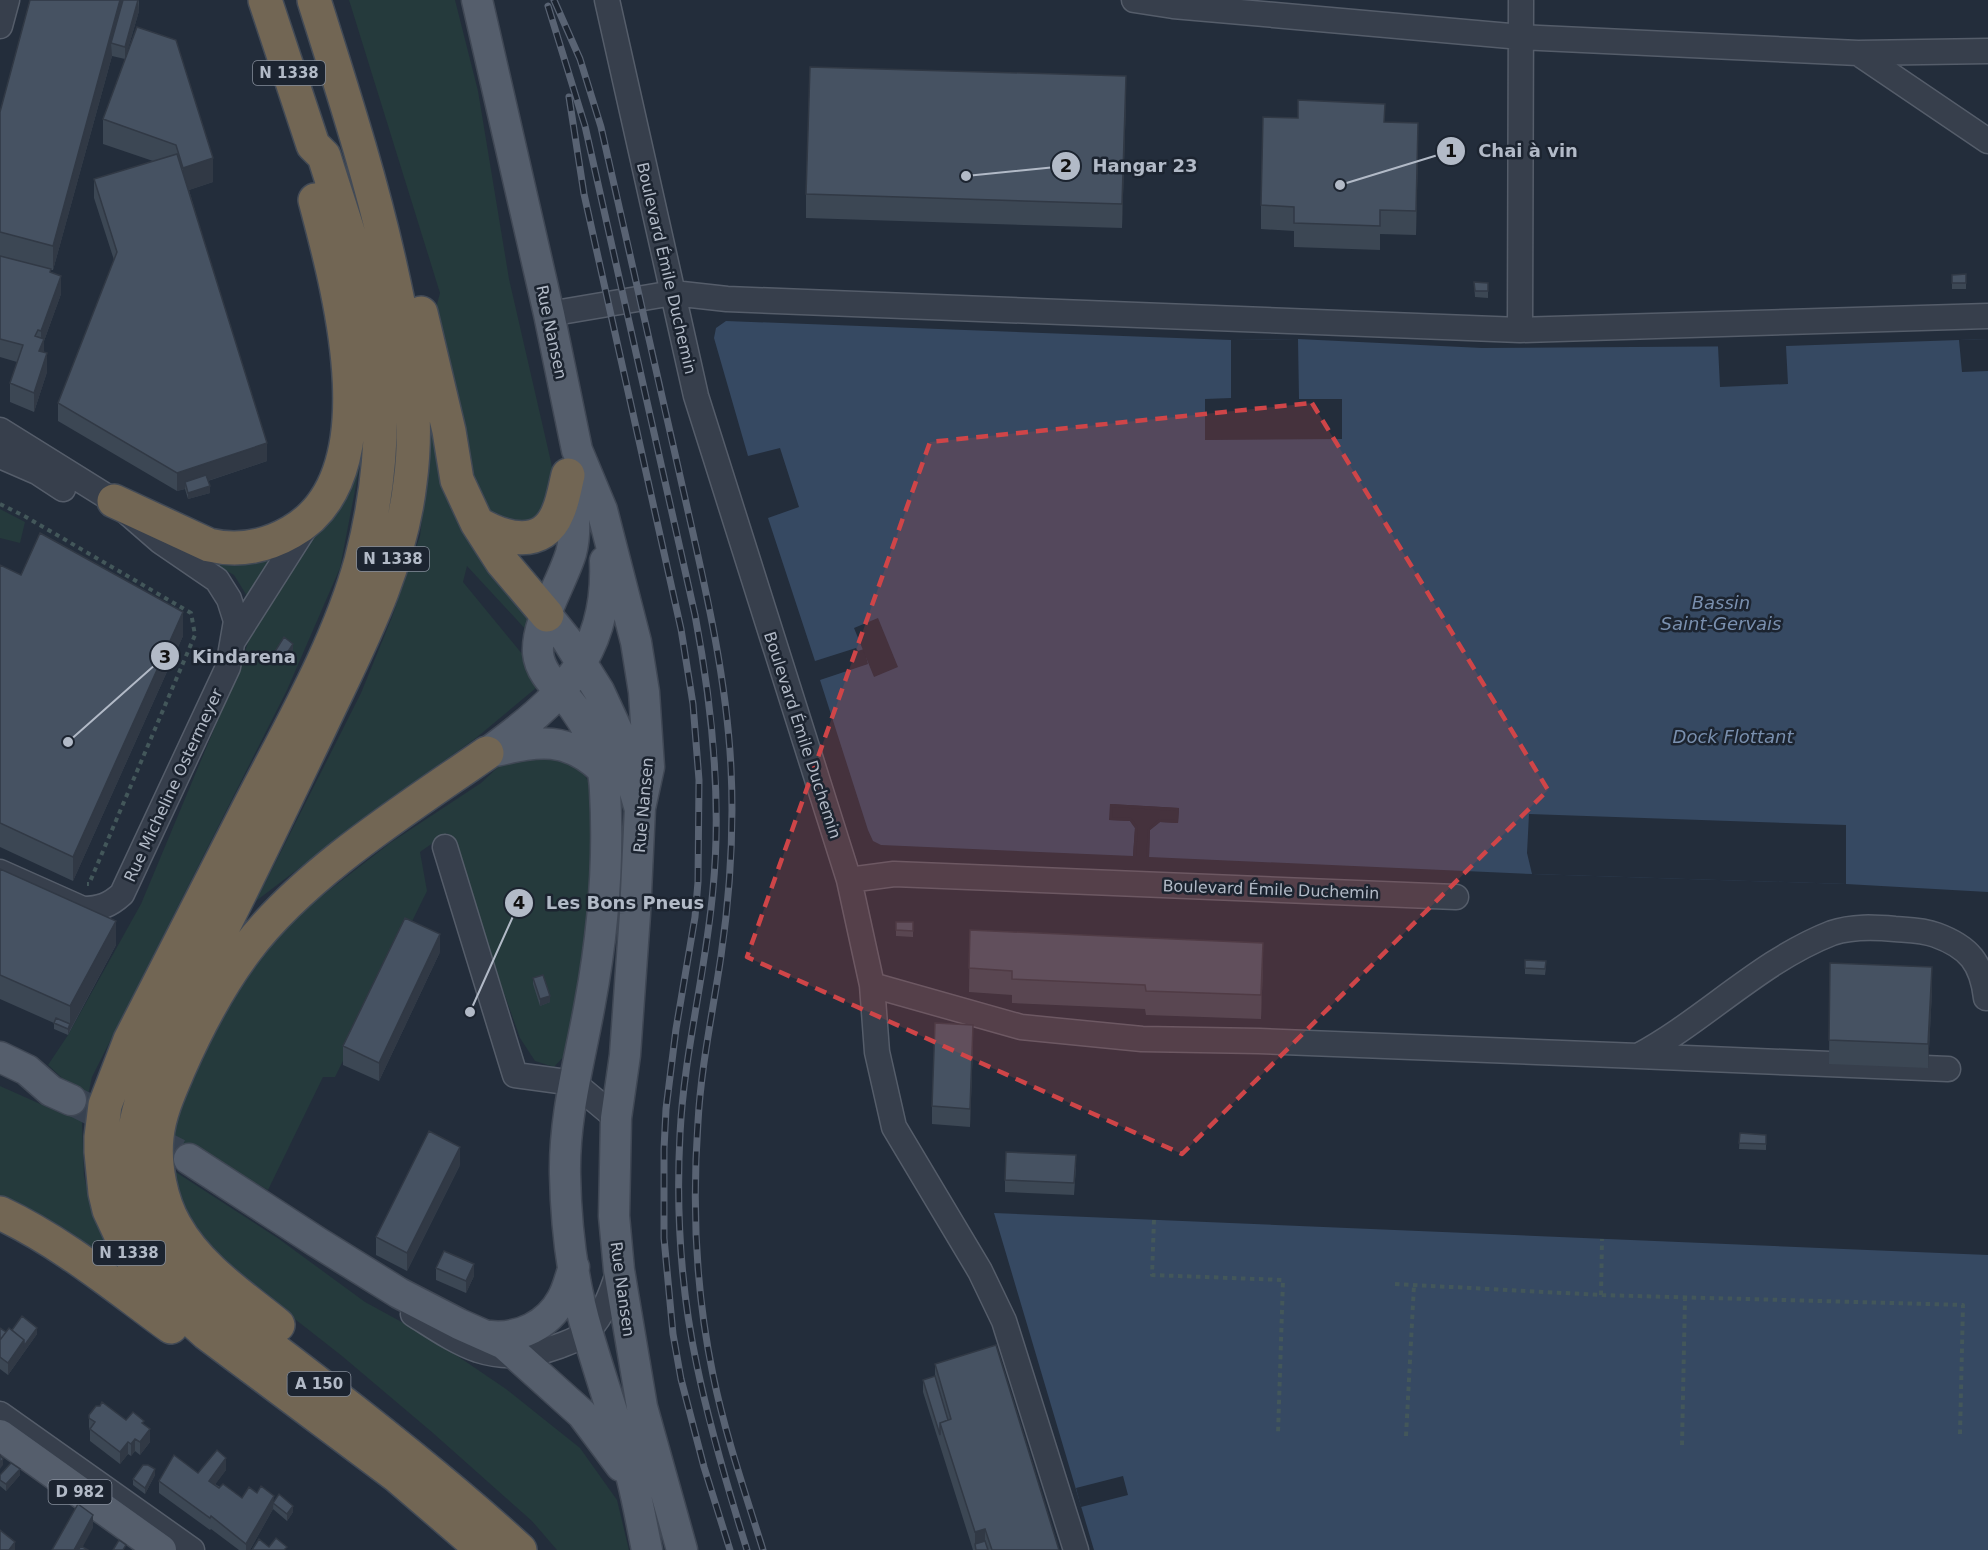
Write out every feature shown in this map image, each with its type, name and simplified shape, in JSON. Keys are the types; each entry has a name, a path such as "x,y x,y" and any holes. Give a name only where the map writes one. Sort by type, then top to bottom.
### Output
{"highway":[{"name":"N 1338","path":"265,0 313,145 324,156 370,310 377,353 380,395 380,461 369,529 351,591 326,653 130,1040 105,1105 100,1137 102,1171 109,1210 129,1253 142,1275 169,1302 206,1333 397,1476 483,1550"},
{"name":"N 1338","path":"138,1202 131,1166 135,1126 147,1086 177,1017 245,884 376,610 402,527 410,485 415,422 411,368 402,315 378,207 314,0"},
{"path":"114,501 209,545 224,549 240,549 262,546 297,529 324,503 335,484 342,462 348,426 348,343 336,277 304,162 313,145"},
{"path":"378,207 396,235 426,328 449,431 457,480 477,523 502,562 547,615"},
{"path":"477,523 507,537 524,538 541,532 552,523 558,513 573,462"},
{"path":"487,753 336,862 282,910 247,950 213,1002 187,1050 167,1097 157,1137 158,1165 164,1199 174,1224 187,1245 207,1268 421,1440 463,1479 525,1550"},
{"name":"A 150","path":"138,1202 156,1241 178,1271 224,1311 466,1501 520,1550"},
{"name":"A 150","path":"0,1213 33,1230 69,1254 380,1476 467,1550"}],"main road":[{"name":"Rue Nansen","path":"477,0 549,314 573,462 574,538 571,554 539,640 539,659 546,674 586,726 599,754 605,789 606,854 602,919 591,1000 569,1105 565,1175 568,1231 587,1332 632,1480 647,1550"},
{"name":"Rue Nansen","path":"573,462 602,510 636,642 644,692 649,767 640,808 625,1055 616,1118 614,1216 619,1270 642,1407 680,1550"},
{"path":"487,753 543,710 561,691 591,644 598,625 606,587 602,510"},
{"path":"547,615 567,640 599,691 617,730 640,808"},
{"path":"487,753 528,744 554,744 588,756 602,769"},
{"path":"0,1057 27,1070 61,1095"},
{"path":"189,1159 399,1293 504,1344 582,1414 632,1480 680,1550"},
{"path":"490,1336 516,1335 542,1322 562,1299 574,1267"},
{"name":"D 982","path":"0,1435 161,1550"}],"street":[{"path":"0,26 7,0"},
{"name":"Boulevard Émile Duchemin","path":"607,0 696,396 849,880 894,874 1456,897"},
{"path":"1134,0 1173,6 1521,37 1858,53 1988,51"},
{"path":"1520,330 1521,0"},
{"path":"1858,53 1988,141"},
{"path":"549,314 673,293 728,299 1520,330 1988,316"},
{"path":"0,430 114,501 160,542"},
{"path":"0,456 37,472 117,523 160,542"},
{"path":"233,641 313,516"},
{"name":"Rue Micheline Ostermeyer","path":"97,909 111,904 122,894 228,667 233,641 236,621 229,599 217,580 160,542"},
{"path":"445,847 515,1075 574,1083 616,1118"},
{"path":"0,872 76,907 97,909 93,935"},
{"path":"849,880 872,985 877,1052 894,1127 980,1271 1004,1321 1076,1550"},
{"path":"1638,1056 1666,1041 1764,970 1788,956 1833,933 1860,927 1924,931 1956,943 1976,962 1986,998"},
{"path":"872,985 1022,1027 1142,1039 1259,1041 1948,1069"},
{"path":"0,1069 61,1095"},
{"path":"263,1207 278,1223 315,1254 450,1337 478,1350 517,1356 550,1349 579,1338 587,1332 602,1312 619,1270"},
{"path":"0,1414 192,1550"}],"path":[{"path":"0,504 191,613 195,635 89,884 80,883"},
{"path":"1154,1220 1152,1275 1283,1280 1278,1434"},
{"path":"1601,1294 1602,1239"},
{"path":"1395,1284 1601,1294 1963,1305 1960,1434"},
{"path":"1406,1436 1414,1285"},
{"path":"1682,1445 1685,1297"}],"highlighted area":[{"path":"1312,403 1548,790 1182,1154 747,957 930,442"}],"green space":[{"path":"349,0 455,0 478,91 509,279 553,474 554,483 551,492 538,514 530,520 521,523 503,519 477,498 436,308 440,293"},
{"path":"363,387 364,444 340,568 287,690 92,1077 82,1123 84,1176 94,1218 124,1273 0,1199 0,1086 65,1115 77,1092 48,1065 68,1035 141,904 235,679 255,623 247,596 234,575 214,564 216,558 293,543"},
{"path":"432,428 533,619 528,632 467,566 463,582 523,655 536,688 476,738 369,815 256,901 361,693 392,617 420,536"},
{"path":"0,509 25,522 20,543 0,538"},
{"path":"542,751 582,771 598,798 597,897 571,1049 554,1067 535,1061 520,1038 447,833 420,852 427,891 335,1077 323,1077 268,1190 170,1137 181,1091 246,973 292,919 390,843 481,783 510,756"},
{"path":"171,1169 279,1239 365,1302 431,1338 506,1389 580,1448 617,1500 629,1550 557,1550 532,1521 433,1433 342,1356 213,1255 178,1210"}],"water":[{"name":"Bassin Saint-Gervais","path":"726,321 1231,340 1298,339 1482,348 1786,346 1988,339 1988,892 1846,884 1532,874 1149,857 1150,830 1160,822 1178,823 1179,808 1110,804 1110,820 1130,821 1135,828 1133,856 881,845 873,841 868,830 820,680 868,664 864,649 858,651 856,648 815,661 768,518 799,507 780,448 748,456 714,338 716,328"},
{"path":"994,1213 1988,1255 1988,1550 1094,1550"}],"pier":[{"path":"1298,339 1299,399 1342,399 1342,439 1205,440 1205,399 1231,398 1231,340"},
{"path":"1988,339 1988,371 1962,372 1959,340"},
{"path":"1718,346 1786,346 1788,384 1720,387"},
{"path":"878,618 898,667 874,677 854,628"},
{"path":"1110,804 1179,808 1178,823 1160,822 1150,830 1149,857 1146,857 1148,829 1159,819 1176,820 1176,811 1113,807 1112,817 1131,818 1138,827 1136,856 1133,856 1135,828 1130,821 1109,820"},
{"path":"1529,814 1846,825 1846,884 1532,874 1527,853"},
{"path":"1123,1476 1128,1495 1081,1507 1076,1488"}],"building":[{"path":"30,0 120,0 53,246 0,232 0,112"},
{"path":"123,0 138,0 125,47 111,43"},
{"path":"137,27 176,40 213,158 183,168 176,145 103,119"},
{"path":"810,67 1126,76 1122,204 806,194"},
{"path":"1298,100 1385,104 1384,122 1418,123 1416,211 1380,210 1380,226 1294,223 1294,207 1261,205 1263,117 1298,118"},
{"path":"177,154 267,443 177,473 58,403 117,252 94,179"},
{"path":"0,256 51,269 50,272 61,276 41,331 38,330 35,336 44,339 39,351 47,353 34,393 10,383 23,345 0,339"},
{"path":"1966,274 1966,283 1952,283 1952,275"},
{"path":"1474,282 1488,283 1488,291 1475,291"},
{"path":"206,475 210,486 188,493 185,482"},
{"path":"40,533 183,612 73,857 0,823 0,565 21,575"},
{"path":"284,637 293,644 283,659 274,653"},
{"path":"0,869 116,921 70,1006 0,975"},
{"path":"405,918 440,934 379,1063 343,1046"},
{"path":"896,922 913,922 913,931 896,930"},
{"path":"970,930 1263,943 1261,995 1146,991 1145,985 1012,979 1012,971 969,968"},
{"path":"1525,960 1546,961 1545,969 1525,968"},
{"path":"1830,963 1932,967 1928,1044 1829,1040"},
{"path":"543,975 550,996 540,999 533,978"},
{"path":"56,1018 70,1024 68,1029 54,1023"},
{"path":"935,1023 973,1025 970,1109 932,1106"},
{"path":"429,1131 460,1147 407,1253 376,1237"},
{"path":"1740,1133 1766,1135 1766,1144 1739,1143"},
{"path":"1006,1152 1076,1155 1074,1183 1005,1180"},
{"path":"444,1251 474,1264 466,1281 436,1268"},
{"path":"22,1316 37,1328 24,1346 24,1340 12,1330"},
{"path":"0,1328 6,1332 0,1340"},
{"path":"9,1328 24,1340 8,1363 0,1357 0,1340"},
{"path":"996,1345 1059,1550 992,1550 985,1529 975,1532 940,1423 951,1419 935,1364"},
{"path":"935,1376 948,1420 940,1423 940,1435 923,1380"},
{"path":"102,1402 126,1420 133,1412 144,1421 142,1423 150,1429 140,1442 135,1439 131,1444 128,1442 120,1452 90,1429 95,1422 89,1418 89,1415"},
{"path":"217,1450 226,1458 209,1481 219,1488 223,1484 242,1498 249,1487 257,1493 261,1486 274,1496 246,1544 211,1516 210,1518 159,1481 174,1455 198,1473"},
{"path":"11,1463 20,1469 6,1484 0,1480 0,1475"},
{"path":"143,1465 155,1469 145,1488 133,1479"},
{"path":"279,1494 293,1506 287,1514 273,1503"},
{"path":"78,1504 93,1515 74,1550 52,1550"},
{"path":"0,1530 15,1542 9,1550 0,1550"},
{"path":"276,1538 287,1547 284,1550 252,1550 259,1539 269,1547"},
{"path":"119,1540 126,1545 123,1550 113,1550"},
{"path":"985,1541 988,1550 976,1550 975,1544"}],"tunnel":[{"path":"71,1100 189,1159"}],"railway":[{"path":"554,0 580,59 601,127 703,579 724,692 731,768 729,886 700,1101 695,1185 697,1249 703,1313 713,1375 729,1441 763,1550"},
{"path":"548,6 585,126 695,615 711,717 716,786 716,855 710,920 682,1103 679,1221 687,1309 697,1366 720,1459 747,1550"},
{"path":"569,97 584,194 681,629 693,704 699,780 698,882 695,917 676,1029 666,1109 664,1238 673,1334 681,1379 704,1467 730,1550"}],"place":[{"name":"Hangar 23","path":"966,176"},
{"name":"Chai à vin","path":"1340,185"},
{"name":"Kindarena","path":"68,742"},
{"name":"Les Bons Pneus","path":"470,1012"}],"water label":[{"name":"Dock Flottant","path":"1733,737"}]}
